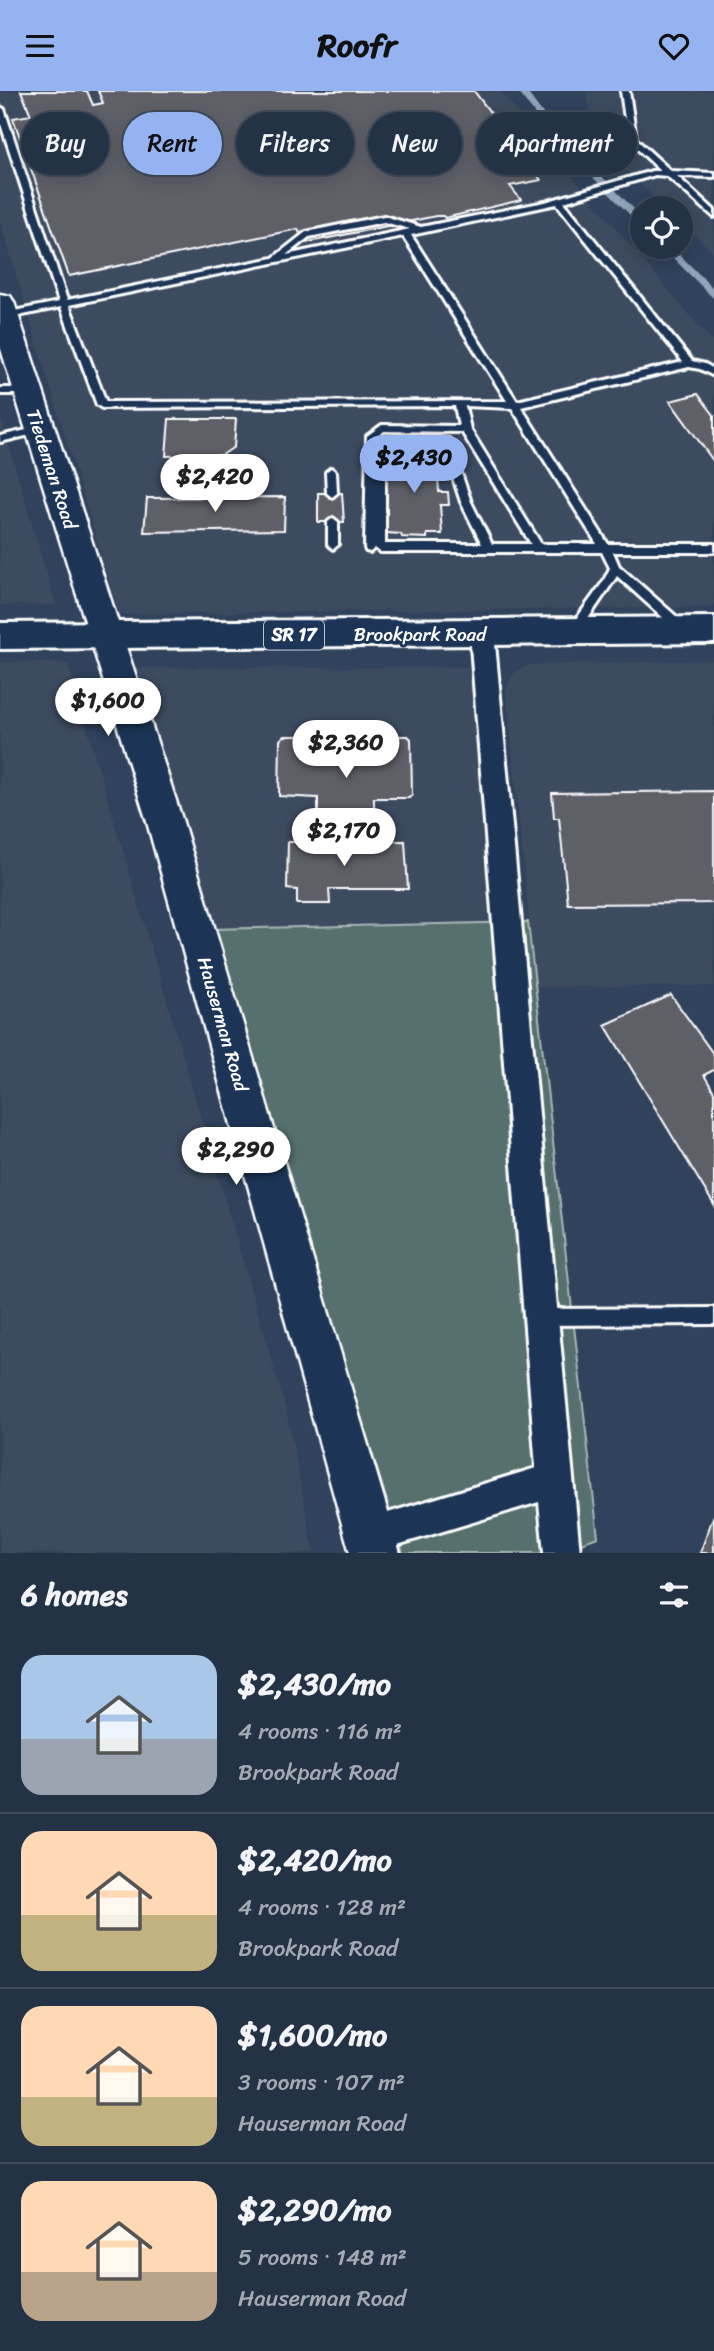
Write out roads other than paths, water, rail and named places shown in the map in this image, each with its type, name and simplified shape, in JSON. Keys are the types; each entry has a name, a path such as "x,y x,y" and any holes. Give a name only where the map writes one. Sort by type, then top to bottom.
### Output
{"main road":[{"name":"Tiedeman Road","path":"4,321 14,391 40,430 105,636"},
{"name":"Brookpark Road","path":"0,636 700,631"},
{"name":"Hauserman Road","path":"105,636 165,822 373,1544"}],"street":[{"path":"482,633 562,1553"},
{"name":"Hauserman Road","path":"373,1544 554,1480"}],"lane":[{"path":"625,91 632,140 714,214"},
{"path":"0,109 64,304 102,405 515,405 689,364 702,366 714,373"},
{"path":"4,321 64,304 406,234 635,178 670,173 714,175"},
{"path":"562,198 689,364"},
{"path":"274,261 306,235 384,219 422,230"},
{"path":"406,234 606,549 615,568 700,631"},
{"path":"459,403 465,429 539,549"},
{"path":"375,548 370,438 382,428 465,429"},
{"path":"0,439 40,430"},
{"path":"375,548 380,449 385,442 410,437 446,441 467,502 489,548"},
{"path":"331,472 332,493"},
{"path":"333,522 333,545"},
{"path":"375,548 714,548"},
{"path":"573,632 615,568"},
{"path":"541,1317 714,1316"}],"waterway":[{"path":"522,91 550,129 630,210"},
{"path":"679,259 714,294"}]}
